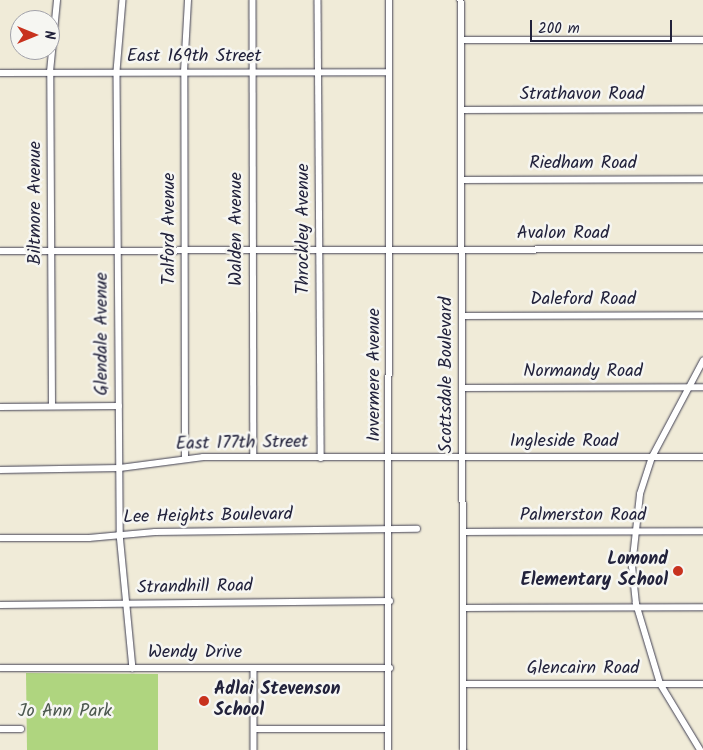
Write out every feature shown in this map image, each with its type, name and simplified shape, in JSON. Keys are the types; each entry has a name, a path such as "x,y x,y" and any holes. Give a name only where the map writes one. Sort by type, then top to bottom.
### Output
{"street":[{"name":"Biltmore Avenue","path":"52,406 50,72 57,0"},
{"name":"Glendale Avenue","path":"123,0 117,72 120,534 126,604 133,644 133,668"},
{"name":"Talford Avenue","path":"185,458 184,72 188,0"},
{"name":"Walden Avenue","path":"253,0 252,250 254,457"},
{"name":"Throckley Avenue","path":"318,0 321,458"},
{"name":"Invermere Avenue","path":"388,750 390,668 389,0"},
{"name":"Scottsdale Boulevard","path":"461,0 464,750"},
{"path":"462,40 703,40"},
{"name":"East 169th Street","path":"0,73 389,72"},
{"name":"Strathavon Road","path":"461,110 703,109"},
{"name":"Riedham Road","path":"462,180 703,179"},
{"name":"Avalon Road","path":"0,252 703,249"},
{"name":"Daleford Road","path":"462,316 703,315"},
{"path":"700,750 660,684 637,607 632,567 640,494 652,457 703,361"},
{"name":"Normandy Road","path":"463,388 703,387"},
{"path":"0,407 119,406"},
{"name":"Ingleside Road","path":"426,458 703,457"},
{"name":"East 177th Street","path":"0,470 120,468 185,458 426,458"},
{"name":"Lee Heights Boulevard","path":"0,538 89,538 120,534 417,529"},
{"name":"Palmerston Road","path":"463,532 703,531"},
{"name":"Strandhill Road","path":"0,605 390,601"},
{"path":"464,608 703,607"},
{"name":"Wendy Drive","path":"0,668 390,668"},
{"path":"254,669 254,750"},
{"name":"Glencairn Road","path":"464,684 703,684"},
{"path":"0,729 21,728"},
{"path":"254,729 388,729"}],"green space":[{"name":"Jo Ann Park","path":"26,673 158,674 158,750 27,750"}],"place":[{"name":"Lomond Elementary School","path":"678,571"},
{"name":"Adlai Stevenson School","path":"204,701"}]}
